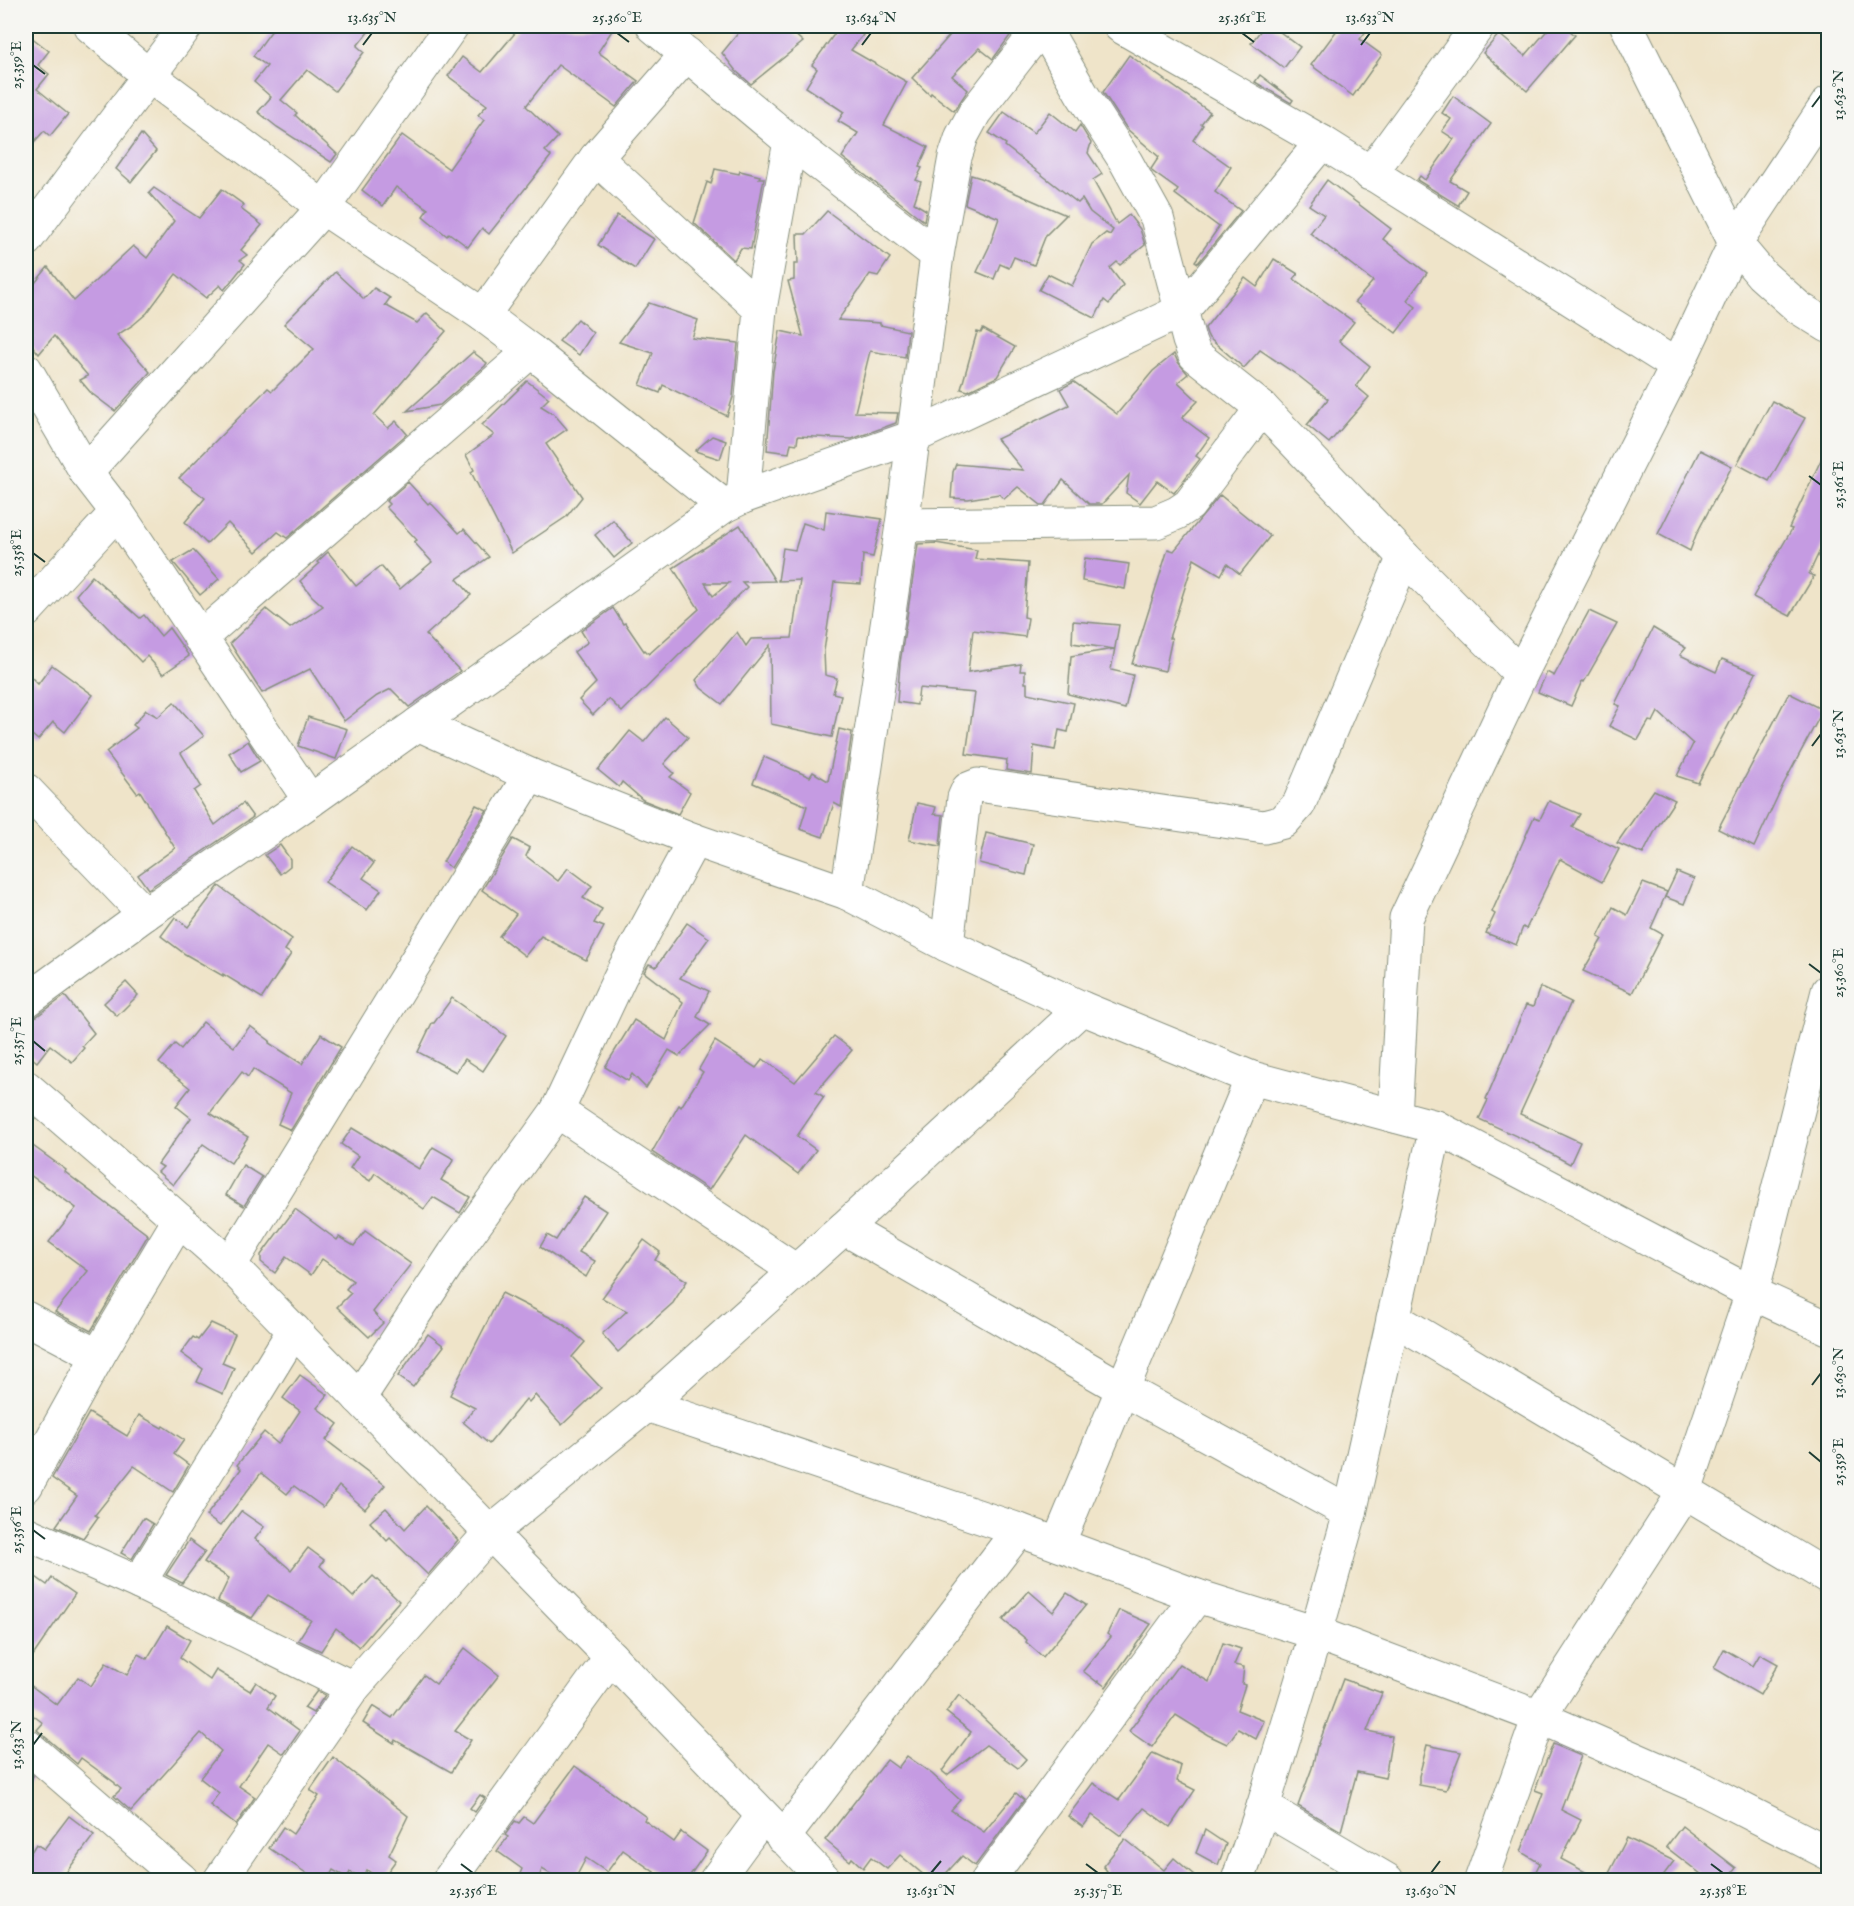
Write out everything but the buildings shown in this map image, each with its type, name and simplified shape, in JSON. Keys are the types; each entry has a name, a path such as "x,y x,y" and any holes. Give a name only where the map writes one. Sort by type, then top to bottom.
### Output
{"street":[{"path":"90,26 148,75 280,172 323,208 483,315 734,501"},
{"path":"26,240 186,26"},
{"path":"86,472 323,208 452,26"},
{"path":"653,26 790,141 937,255"},
{"path":"847,893 902,525 937,255 955,157 962,136 975,112 1042,26 1126,162 1157,218 1183,310 1189,340 1196,355 1262,408 1404,557 1521,674"},
{"path":"1120,26 1322,142 1677,366"},
{"path":"1370,174 1479,26"},
{"path":"1627,26 1735,243 1762,275 1799,308 1828,326"},
{"path":"483,315 596,158 687,54"},
{"path":"1395,1116 1406,918 1521,674 1677,366 1735,243 1828,103"},
{"path":"734,501 760,309 790,141"},
{"path":"26,1002 145,914 310,801 734,501 913,437 1183,310 1322,142"},
{"path":"596,158 760,309"},
{"path":"200,638 531,351"},
{"path":"26,370 86,472 117,512 310,801"},
{"path":"902,525 1156,522 1189,505 1262,408"},
{"path":"26,611 117,512"},
{"path":"947,945 964,798 968,789 978,785 1264,826 1283,822 1299,804 1404,557"},
{"path":"418,724 530,775 694,840 847,893 947,945 1082,1008 1252,1078 1436,1127 1752,1293 1828,1328"},
{"path":"230,1265 530,775"},
{"path":"26,790 145,914"},
{"path":"359,1398 454,1254 557,1111 620,977 694,840"},
{"path":"1481,1881 1539,1717 1685,1491 1752,1293 1828,991"},
{"path":"220,1881 353,1688 490,1533 647,1405 844,1228 1082,1008"},
{"path":"1058,1544 1252,1078"},
{"path":"26,1087 230,1265 825,1881"},
{"path":"557,1111 796,1271"},
{"path":"1238,1881 1316,1633 1350,1513 1436,1127"},
{"path":"26,1486 98,1356 179,1220"},
{"path":"844,1228 1123,1389 1350,1513"},
{"path":"26,1318 98,1356"},
{"path":"1393,1318 1828,1576"},
{"path":"139,1583 294,1330"},
{"path":"647,1405 1019,1530 1197,1596 1316,1633 1539,1717 1699,1787 1828,1853"},
{"path":"716,1881 772,1827 1019,1530"},
{"path":"26,1533 139,1583 353,1688"},
{"path":"988,1881 1197,1596"},
{"path":"449,1881 611,1657"},
{"path":"26,1745 182,1881"},
{"path":"1263,1807 1387,1881"}]}
